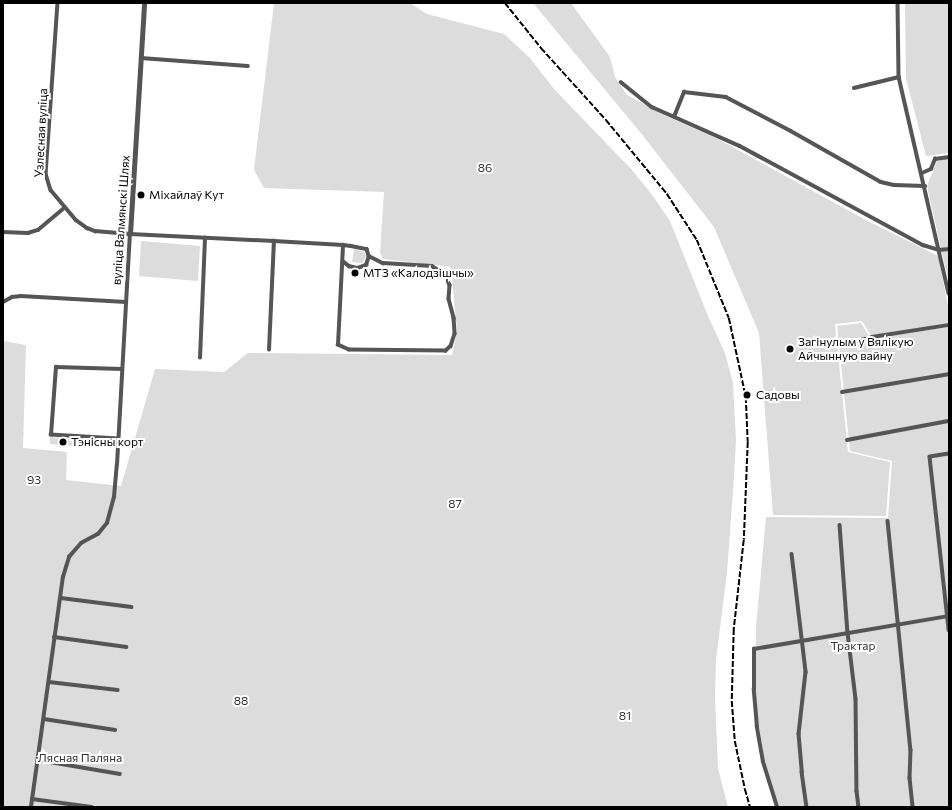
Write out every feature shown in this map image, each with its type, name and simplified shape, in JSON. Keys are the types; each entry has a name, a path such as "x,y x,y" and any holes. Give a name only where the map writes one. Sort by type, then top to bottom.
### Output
{"street":[{"name":"Узлесная вуліца","path":"58,3 46,174 51,190 64,208 87,228 95,231 130,234 343,245"},
{"name":"вуліца Валмянскі Шлях","path":"31,807 63,577 69,556 81,543 98,534 107,523 114,496 144,3"},
{"path":"898,3 899,77 949,293"},
{"path":"141,58 248,66"},
{"path":"854,88 899,77"},
{"path":"621,82 652,107 740,146 923,245 939,250 949,249"},
{"path":"674,117 684,92 726,97 791,131 881,182 894,185 925,186"},
{"path":"922,173 932,169 936,159 949,157"},
{"path":"3,232 28,233 38,230 64,208"},
{"path":"200,358 205,238"},
{"path":"269,350 274,241"},
{"path":"343,261 349,266 358,268 366,265 369,256 367,249 343,245 338,345 349,350 446,351 451,346 455,334 454,318 448,300 450,285 445,274 432,266 383,263 369,256"},
{"path":"3,302 12,297 21,296 126,302"},
{"path":"837,346 872,337 949,325"},
{"path":"118,439 51,435 56,367 122,369"},
{"path":"842,392 949,374"},
{"path":"847,440 949,421"},
{"path":"949,454 930,457 949,630"},
{"path":"888,521 911,750 910,778 913,807"},
{"path":"840,525 848,633 856,699 857,791 859,807"},
{"path":"792,554 806,672 799,734 802,772 808,807"},
{"path":"61,598 131,607"},
{"path":"777,807 763,762 757,727 754,689 754,649 803,639 948,617"},
{"path":"54,637 126,647"},
{"path":"49,682 118,690"},
{"path":"44,719 115,730"},
{"path":"38,760 120,774"},
{"path":"32,798 91,807"}],"green space":[{"path":"274,3 410,3 427,14 504,34 530,58 554,89 632,170 653,196 670,221 708,316 725,353 733,383 736,440 734,477 727,573 716,660 715,698 718,768 728,807 3,807 3,341 26,345 23,448 67,452 66,480 121,486 155,369 224,372 248,353 452,355 457,332 451,267 383,259 380,253 384,192 264,188 254,170"},
{"path":"533,3 571,3 610,57 615,77 627,95 668,117 716,138 864,219 938,256 949,310 949,325 872,337 862,321 835,324 848,452 890,462 886,516 773,515 759,333 714,227 640,132"},
{"path":"905,3 949,3 949,153 926,156 906,79"},
{"path":"949,158 949,284 927,186 937,161"},
{"path":"141,241 200,246 198,281 139,276"},
{"path":"354,249 364,252 366,256 363,263 352,262"},
{"name":"Трактар","path":"861,323 871,339 949,327 949,807 779,807 765,762 755,689 756,627 766,517 888,518 892,461 850,451 837,326"},
{"name":"Тэнісны корт","path":"50,437 75,439 75,446 50,444"}],"railway":[{"path":"505,3 541,48 606,120 667,194 697,240 729,318 746,397 748,442 744,540 734,629 732,701 735,741 750,807"}],"place":[{"name":"Міхайлаў Кут","path":"141,195"},
{"name":"МТЗ «Калодзішчы»","path":"355,273"},
{"name":"Загінулым у Вялікую Айчынную вайну","path":"790,349"},
{"name":"Садовы","path":"747,395"},
{"name":"Тэнісны корт","path":"63,442"}],"park label":[{"name":"86","path":"485,168"},
{"name":"93","path":"34,480"},
{"name":"87","path":"455,504"},
{"name":"88","path":"241,701"},
{"name":"81","path":"625,716"},
{"name":"Лясная Паляна","path":"80,758"}]}
